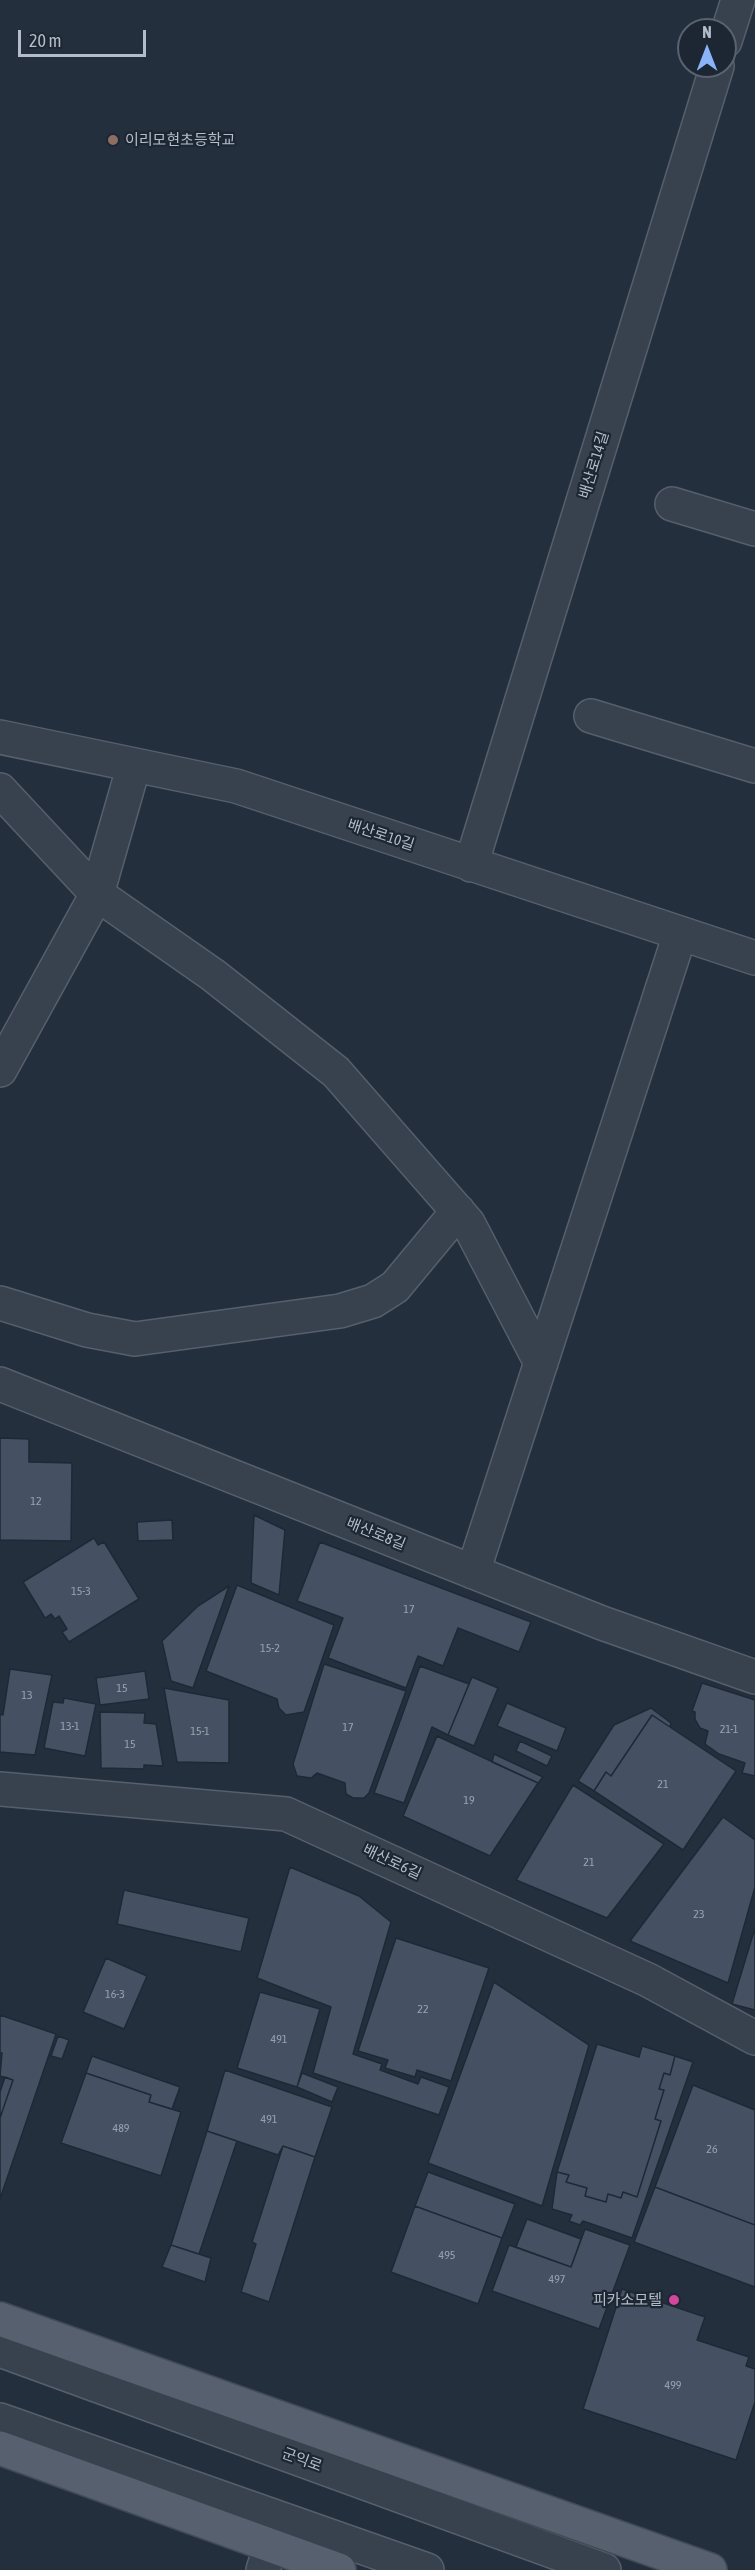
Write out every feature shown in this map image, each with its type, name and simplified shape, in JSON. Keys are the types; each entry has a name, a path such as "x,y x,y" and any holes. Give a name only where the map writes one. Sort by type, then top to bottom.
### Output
{"main road":[{"path":"0,2319 710,2570"},
{"path":"0,2448 267,2557 339,2570"}],"street":[{"path":"732,18 738,0"},
{"name":"배산로14길","path":"471,865 713,78"},
{"path":"672,504 755,528"},
{"path":"591,716 755,766"},
{"name":"배산로10길","path":"0,737 236,786 755,958"},
{"path":"0,1070 97,894 134,765"},
{"path":"0,790 97,894 213,975 336,1072 468,1223 541,1363"},
{"path":"472,1572 680,934"},
{"path":"0,1303 87,1330 135,1339 340,1311 373,1301 395,1287 458,1211"},
{"name":"배산로8길","path":"0,1384 602,1623 755,1677"},
{"name":"배산로6길","path":"0,1790 286,1814 648,1980 755,2038"},
{"name":"군익로","path":"0,2350 604,2570"},
{"path":"0,2420 427,2570"}],"building":[{"path":"0,1438 29,1439 29,1462 72,1463 71,1541 0,1540"},
{"path":"254,1515 285,1530 279,1595 251,1583"},
{"path":"172,1520 173,1540 138,1541 137,1522"},
{"path":"94,1538 98,1545 104,1542 139,1599 69,1642 62,1632 67,1629 59,1616 55,1619 51,1614 45,1618 23,1582"},
{"path":"320,1542 531,1622 519,1652 458,1628 443,1666 418,1656 406,1688 328,1658 343,1618 297,1601"},
{"path":"237,1585 334,1625 304,1712 286,1715 279,1708 277,1699 206,1671"},
{"path":"229,1586 193,1688 171,1681 162,1641 198,1606"},
{"path":"324,1664 406,1691 369,1793 364,1798 353,1798 346,1794 345,1783 317,1773 311,1778 297,1776 293,1764"},
{"path":"420,1666 469,1684 448,1735 432,1727 404,1803 374,1793"},
{"path":"10,1669 52,1675 35,1755 0,1752 0,1714 3,1715"},
{"path":"145,1671 149,1699 100,1705 96,1678"},
{"path":"472,1677 498,1688 474,1746 448,1735"},
{"path":"702,1683 755,1700 755,1776 742,1773 745,1763 719,1754 705,1744 708,1731 700,1728 695,1719 695,1712 692,1711"},
{"path":"164,1688 229,1700 229,1763 177,1762"},
{"path":"64,1698 96,1704 85,1756 44,1748 53,1702 63,1703"},
{"path":"507,1703 566,1728 557,1751 497,1726"},
{"path":"651,1708 671,1723 670,1727 652,1715 611,1776 606,1772 594,1791 578,1781 614,1725"},
{"path":"100,1712 145,1713 144,1723 156,1724 163,1766 144,1765 144,1769 101,1768"},
{"path":"652,1715 736,1771 683,1850 594,1791 606,1772 611,1776"},
{"path":"437,1736 538,1783 490,1856 403,1816"},
{"path":"520,1741 552,1756 547,1766 516,1751"},
{"path":"494,1754 543,1777 538,1783 492,1762"},
{"path":"573,1785 664,1844 607,1918 516,1880"},
{"path":"723,1817 755,1840 755,1887 728,1983 630,1941"},
{"path":"290,1867 359,1896 391,1922 353,2054 382,2064 380,2070 418,2084 421,2077 449,2087 439,2115 313,2073 331,2007 257,1978"},
{"path":"124,1890 249,1918 241,1952 117,1924"},
{"path":"755,1928 755,2010 732,2004"},
{"path":"396,1938 489,1968 451,2081 417,2070 415,2077 385,2068 388,2060 358,2051"},
{"path":"106,1958 147,1976 124,2029 83,2012"},
{"path":"494,1982 589,2045 542,2206 428,2163"},
{"path":"260,1992 320,2009 297,2087 237,2068"},
{"path":"0,2015 56,2034 0,2199 0,2118 13,2080 0,2076 2,2053 0,2053"},
{"path":"58,2036 69,2040 62,2059 51,2056"},
{"path":"597,2044 639,2057 642,2046 675,2056 670,2075 664,2073 659,2089 664,2090 655,2119 661,2121 637,2197 623,2192 621,2198 608,2194 606,2202 585,2196 587,2188 566,2182 569,2175 557,2172"},
{"path":"92,2056 180,2087 172,2109 149,2102 151,2095 86,2073"},
{"path":"675,2056 693,2062 632,2238 583,2221 580,2225 569,2221 572,2215 552,2209 557,2172 569,2175 566,2182 587,2188 585,2196 606,2202 608,2194 621,2198 623,2192 637,2197 661,2121 655,2119 664,2090 659,2089 664,2073 670,2075"},
{"path":"225,2070 332,2107 315,2157 283,2146 278,2155 207,2131"},
{"path":"86,2073 151,2095 149,2102 181,2112 161,2176 61,2143"},
{"path":"302,2073 338,2087 332,2102 297,2087"},
{"path":"5,2077 13,2080 0,2118 0,2092"},
{"path":"693,2085 755,2110 755,2225 655,2187"},
{"path":"207,2131 237,2141 199,2254 171,2245"},
{"path":"283,2146 315,2157 269,2302 241,2292 256,2244 252,2242"},
{"path":"428,2172 515,2204 502,2238 415,2206"},
{"path":"655,2187 755,2225 755,2287 634,2242"},
{"path":"415,2206 502,2238 478,2304 391,2272"},
{"path":"527,2219 581,2239 571,2267 516,2247"},
{"path":"585,2229 630,2245 599,2329 492,2291 509,2245 571,2267"},
{"path":"171,2245 211,2258 205,2282 162,2267"},
{"path":"622,2289 705,2317 697,2340 749,2357 746,2366 755,2369 755,2402 736,2460 583,2409"}],"place":[{"name":"이리모현초등학교","path":"113,140"},
{"name":"피카소모텔","path":"674,2300"}]}
